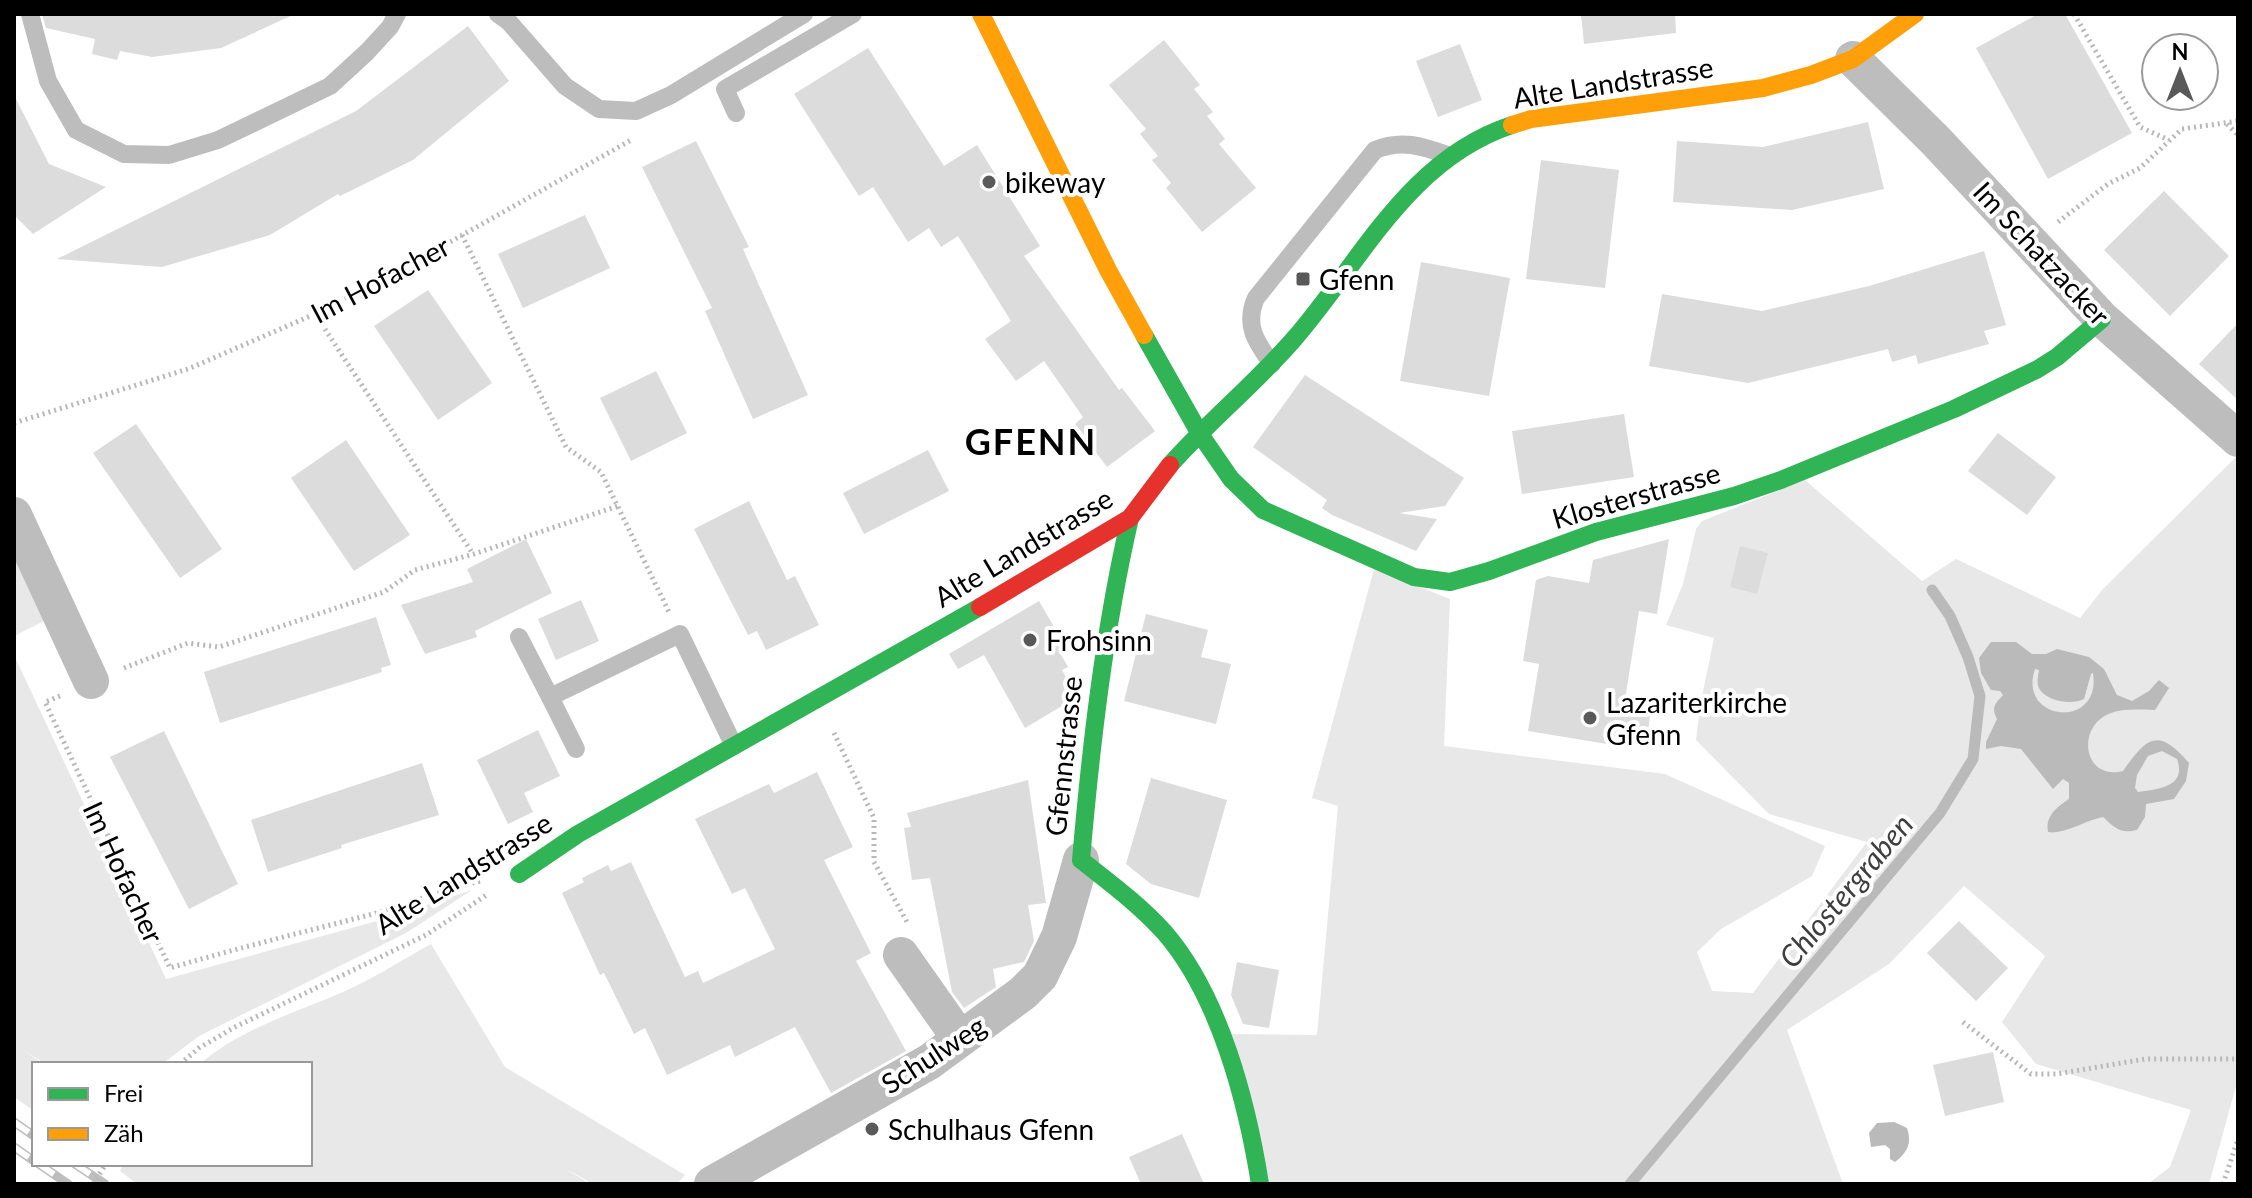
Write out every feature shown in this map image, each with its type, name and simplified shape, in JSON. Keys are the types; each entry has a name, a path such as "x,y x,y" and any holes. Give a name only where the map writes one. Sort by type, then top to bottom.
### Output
{"street":[{"path":"981,14 1101,257 1200,434"},
{"name":"Alte Landstrasse","path":"519,874 578,834 1130,518 1172,463 1272,364 1403,199 1426,174 1449,156 1497,130 1531,119 1763,88 1811,75 1853,59 1915,14"},
{"name":"Im Schatzacker","path":"1853,59 2032,242 2102,319 2238,439"},
{"name":"Klosterstrasse","path":"1200,434 1231,479 1263,510 1414,577 1450,582 1596,532 1734,496 1781,480 1954,409 2036,370 2057,357 2102,319"},
{"path":"14,515 91,681"},
{"name":"Gfennstrasse","path":"1130,518 1112,590 1103,646 1081,860 1132,900 1154,922 1176,946 1197,981 1238,1086 1255,1150 1260,1184"},
{"name":"Schulweg","path":"712,1184 929,1062 1023,993 1040,976 1059,937 1081,860"},
{"path":"901,955 960,1039"}],"lane":[{"path":"30,14 48,81 76,130 124,154 169,155 218,140 330,86 367,52 390,27 397,14"},
{"path":"498,14 509,22 565,86 599,109 636,111 671,95 804,14"},
{"path":"736,113 725,89 853,14"},
{"path":"1272,364 1252,331 1249,320 1256,298 1375,150 1387,145 1418,144 1449,156"},
{"path":"550,697 680,634 734,746"},
{"path":"519,637 576,749"}],"path":[{"path":"2074,14 2140,127 2170,140"},
{"path":"2032,242 2108,184 2140,168 2182,129 2238,121"},
{"path":"2226,123 2238,135"},
{"name":"Im Hofacher","path":"14,423 188,369 315,314 645,132"},
{"path":"462,235 566,447 601,472 680,634"},
{"path":"315,314 474,554"},
{"path":"91,681 188,643 219,647 384,592 415,570 474,554 618,506"},
{"name":"Im Hofacher","path":"91,681 45,702 170,968 265,940 368,915 461,885 519,874"},
{"path":"818,699 874,818 874,862 920,946 901,955"},
{"name":"Alte Landstrasse","path":"182,1062 199,1048 235,1027 426,935 519,874"},
{"path":"1963,1022 2031,1074 2057,1074 2145,1059 2238,1059"},
{"path":"2223,1184 2236,1154 2238,1139"},
{"path":"93,1184 105,1166"}],"shaded area":[{"path":"2238,455 2238,1079 2209,1184 2148,1184 2170,1167 2191,1110 2036,1064 2002,1022 2045,956 1964,886 1889,964 1787,1030 1843,1184 1269,1184 1229,1034 1317,1035 1338,806 1312,798 1374,569 1450,599 1444,746 1665,774 1825,846 1812,876 1721,929 1697,952 1712,991 1753,993 1867,842 1769,814 1696,740 1714,638 1666,625 1683,584 1696,529 1702,521 1805,480 1922,581 1956,559 2080,618 2102,590"},
{"path":"14,545 48,619 14,636"},
{"path":"1991,642 2016,642 2032,654 2046,654 2057,649 2089,657 2104,669 2117,695 2132,701 2149,691 2159,680 2169,688 2155,710 2121,710 2100,719 2092,729 2088,750 2099,768 2109,772 2123,771 2146,744 2161,741 2169,744 2189,763 2186,781 2174,799 2146,804 2145,817 2137,830 2118,829 2103,817 2061,831 2048,832 2050,817 2069,799 2069,783 2063,779 2053,789 2021,749 2001,746 1986,749 1986,742 1997,719 1995,706 2003,695 2000,691 1991,690 1981,673 1979,658","holes":["2035,669 2039,670 2040,690 2055,700 2073,702 2084,699 2093,673 2092,691 2085,704 2074,711 2048,709 2038,700 2033,687","2162,751 2177,759 2178,776 2169,785 2138,792 2135,788 2137,775 2148,756"]},
{"path":"14,655 166,979 377,921 472,890 406,933 199,1036 165,1062 42,1062 21,1048 40,1062 32,1062 32,1110 14,1097"},
{"path":"431,944 505,1067 685,1175 677,1184 593,1184 566,1169 590,1184 137,1184 120,1171 123,1166 312,1166 312,1062 203,1062 251,1031 376,975"},
{"path":"1894,1122 1907,1128 1909,1138 1906,1151 1895,1162 1890,1159 1890,1149 1885,1145 1871,1147 1869,1133 1877,1123"}],"building":[{"path":"42,14 295,14 221,48 152,57 120,51 117,60 92,54 95,39 46,28"},
{"path":"1581,14 1675,14 1676,33 1584,44"},
{"path":"2038,14 2065,14 2132,133 2048,179 1976,48"},
{"path":"468,26 509,81 413,160 340,196 338,194 270,235 162,267 57,259 356,111"},
{"path":"1164,40 1200,85 1194,89 1213,112 1207,116 1225,139 1219,144 1256,188 1202,232 1166,188 1171,183 1152,160 1158,156 1140,134 1146,129 1109,85"},
{"path":"1460,44 1482,100 1438,117 1416,61"},
{"path":"868,48 944,166 977,145 1040,246 1024,256 1119,390 1122,388 1155,431 1107,467 1075,424 1083,417 1044,361 1016,381 985,339 1011,321 958,236 941,247 929,228 908,242 873,187 859,196 794,94"},
{"path":"14,95 49,164 106,187 33,234 14,215"},
{"path":"1868,122 1884,189 1792,210 1673,202 1677,141 1763,147"},
{"path":"696,141 749,247 743,249 808,395 753,419 705,311 712,308 642,167"},
{"path":"1541,160 1619,170 1605,288 1526,279"},
{"path":"2164,191 2229,256 2170,316 2104,250"},
{"path":"585,215 610,268 523,308 498,254"},
{"path":"1984,251 2006,325 1984,331 1989,344 1918,364 1916,355 1892,362 1888,349 1748,383 1649,366 1662,294 1762,311 1869,286"},
{"path":"1421,262 1510,278 1489,396 1400,381"},
{"path":"428,290 492,383 438,420 374,326"},
{"path":"2238,323 2238,400 2199,364"},
{"path":"656,371 687,433 631,461 600,398"},
{"path":"1305,375 1464,478 1445,506 1399,513 1437,519 1416,551 1332,515 1322,508 1327,500 1253,447"},
{"path":"1624,414 1634,477 1522,494 1512,431"},
{"path":"136,424 222,549 180,578 93,453"},
{"path":"1998,433 2056,477 2027,515 1968,471"},
{"path":"346,440 410,535 354,571 291,478"},
{"path":"928,450 949,491 864,534 843,493"},
{"path":"749,501 787,580 795,576 819,625 766,650 757,631 748,635 694,529"},
{"path":"526,539 552,593 475,631 477,637 425,654 401,605 473,582 467,569"},
{"path":"1669,539 1657,614 1639,611 1625,700 1652,704 1646,743 1614,738 1613,745 1528,731 1539,664 1523,661 1536,580 1548,576 1589,583 1593,560"},
{"path":"1740,546 1768,553 1757,594 1730,587"},
{"path":"581,600 599,641 556,660 538,619"},
{"path":"1039,601 1067,649 1060,653 1068,667 1062,670 1073,689 1072,700 1025,728 984,655 958,669 949,654"},
{"path":"1146,614 1208,630 1201,657 1231,664 1216,724 1124,701"},
{"path":"376,617 391,665 381,668 382,672 220,723 204,672"},
{"path":"538,730 560,776 524,793 533,812 508,824 477,760"},
{"path":"164,731 238,884 189,909 110,757"},
{"path":"422,763 439,815 341,845 342,848 268,872 251,820"},
{"path":"817,772 853,847 824,860 871,953 856,961 906,1051 831,1093 795,1027 735,1057 730,1045 667,1075 645,1028 634,1034 604,973 600,975 562,893 584,882 582,878 608,865 611,871 631,862 685,977 698,971 703,983 775,949 745,888 732,894 695,819 769,784 774,793"},
{"path":"1151,778 1227,800 1199,898 1151,884 1126,864"},
{"path":"1028,780 1046,903 1028,905 1034,941 1024,962 993,969 996,987 964,1008 952,992 930,878 912,880 904,828 911,827 907,813"},
{"path":"1959,921 2008,968 1976,1001 1927,953"},
{"path":"1237,962 1279,970 1269,1028 1243,1024 1231,995"},
{"path":"1993,1052 2004,1102 1945,1116 1933,1065"},
{"path":"1182,1134 1204,1184 1141,1184 1129,1157"}],"waterway":[{"name":"Chlostergraben","path":"1630,1184 1940,813 1973,759 1980,696 1968,657 1950,616 1932,590"}],"railway":[{"path":"14,1122 32,1135"},
{"path":"14,1147 32,1160"},
{"path":"42,1166 68,1184"},
{"path":"78,1166 105,1184"}],"traffic: fast":[{"path":"1170,465 1294,339 1415,187 1443,162 1476,141 1512,125"},
{"path":"1144,335 1200,434 1231,479 1263,510 1414,577 1450,582 1596,532 1734,496 1781,480 1954,409 2036,370 2057,357 2102,319"},
{"path":"1130,518 1100,688 1081,860 1165,933 1201,988 1216,1019 1239,1085 1260,1184"},
{"path":"519,874 578,834 980,607"}],"traffic: slow":[{"path":"981,14 1108,270 1144,335"},
{"path":"1512,125 1531,119 1763,88 1811,75 1853,59 1915,14"}],"traffic: jam":[{"path":"980,607 1130,518 1170,465"}],"place":[{"name":"bikeway","path":"989,182"},
{"name":"Gfenn","path":"1303,279"},
{"name":"Frohsinn","path":"1030,640"},
{"name":"Lazariterkirche Gfenn","path":"1590,718"},
{"name":"Schulhaus Gfenn","path":"872,1129"}],"district":[{"name":"GFENN","path":"1031,441"}]}
